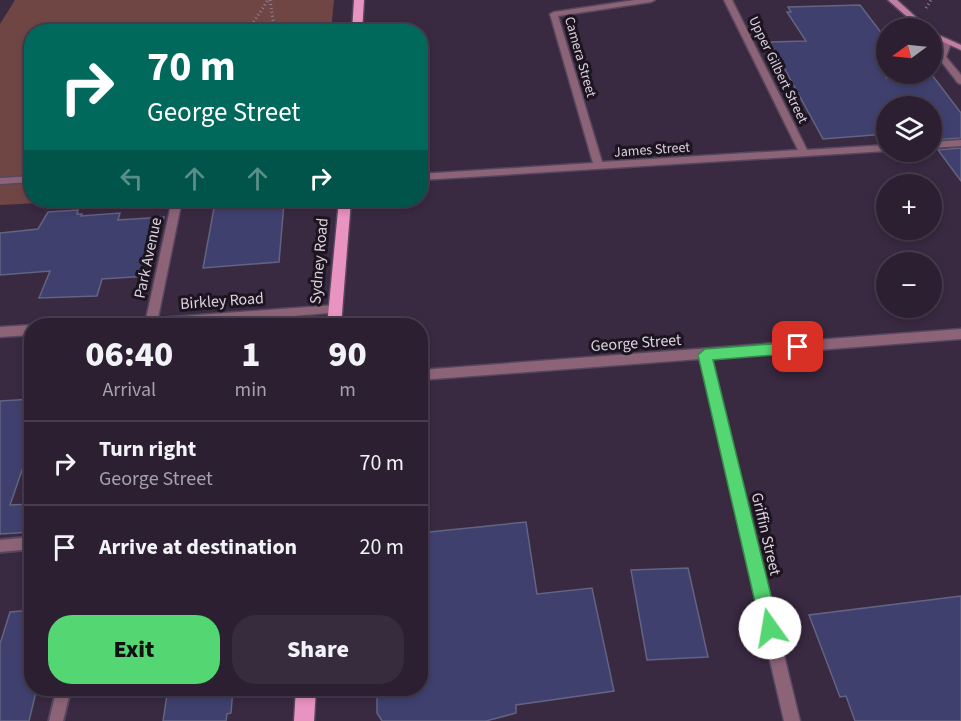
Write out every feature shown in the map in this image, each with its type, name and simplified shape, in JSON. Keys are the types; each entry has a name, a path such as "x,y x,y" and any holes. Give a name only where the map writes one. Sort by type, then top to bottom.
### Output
{"main road":[{"path":"358,24 359,0"},
{"path":"892,0 913,18"},
{"path":"942,40 961,48"},
{"name":"Sydney Road","path":"335,318 344,207"},
{"path":"304,721 306,696"}],"street":[{"name":"Camera Street","path":"599,167 554,14 621,2 651,0"},
{"name":"Upper Gilbert Street","path":"728,0 804,153"},
{"path":"946,43 942,57 961,81"},
{"path":"942,144 961,143"},
{"name":"James Street","path":"428,177 876,149"},
{"path":"0,181 24,180"},
{"name":"Park Avenue","path":"152,318 176,207"},
{"name":"Birkley Road","path":"225,318 336,309"},
{"path":"0,332 24,330"},
{"name":"George Street","path":"428,374 961,334"},
{"name":"Griffin Street","path":"705,355 792,721"}],"lane":[{"path":"0,546 24,544"},
{"path":"57,721 62,696"}],"path":[{"path":"253,24 269,0"},
{"path":"269,0 274,24"},
{"path":"926,8 930,0"}],"shaded area":[{"path":"15,0 334,0 332,24 24,24 24,204 0,205 0,24"}],"building":[{"path":"860,5 876,26 876,84 939,84 961,113 961,138 942,139 942,96 876,96 876,135 823,139 770,42 806,41 787,12 791,12 788,7"},
{"path":"961,148 961,181 942,155 942,150"},
{"path":"284,207 279,262 203,268 214,208"},
{"path":"78,210 77,214 82,214 81,216 120,213 118,220 164,217 148,276 102,279 97,296 39,298 50,271 0,275 0,233 38,229 48,212"},
{"path":"24,400 24,464 10,505 24,504 24,532 0,534 0,401"},
{"path":"526,522 537,594 592,588 614,691 516,705 516,713 486,721 382,721 377,713 377,696 428,696 428,532"},
{"path":"688,568 708,657 647,660 631,570"},
{"path":"961,596 961,721 855,721 846,696 840,697 809,615"},
{"path":"24,611 24,696 35,696 29,721 0,721 0,644 10,612"},
{"path":"167,696 232,696 231,713 227,714 226,721 163,721"}],"route":[{"path":"770,628 705,355 798,347"}]}
